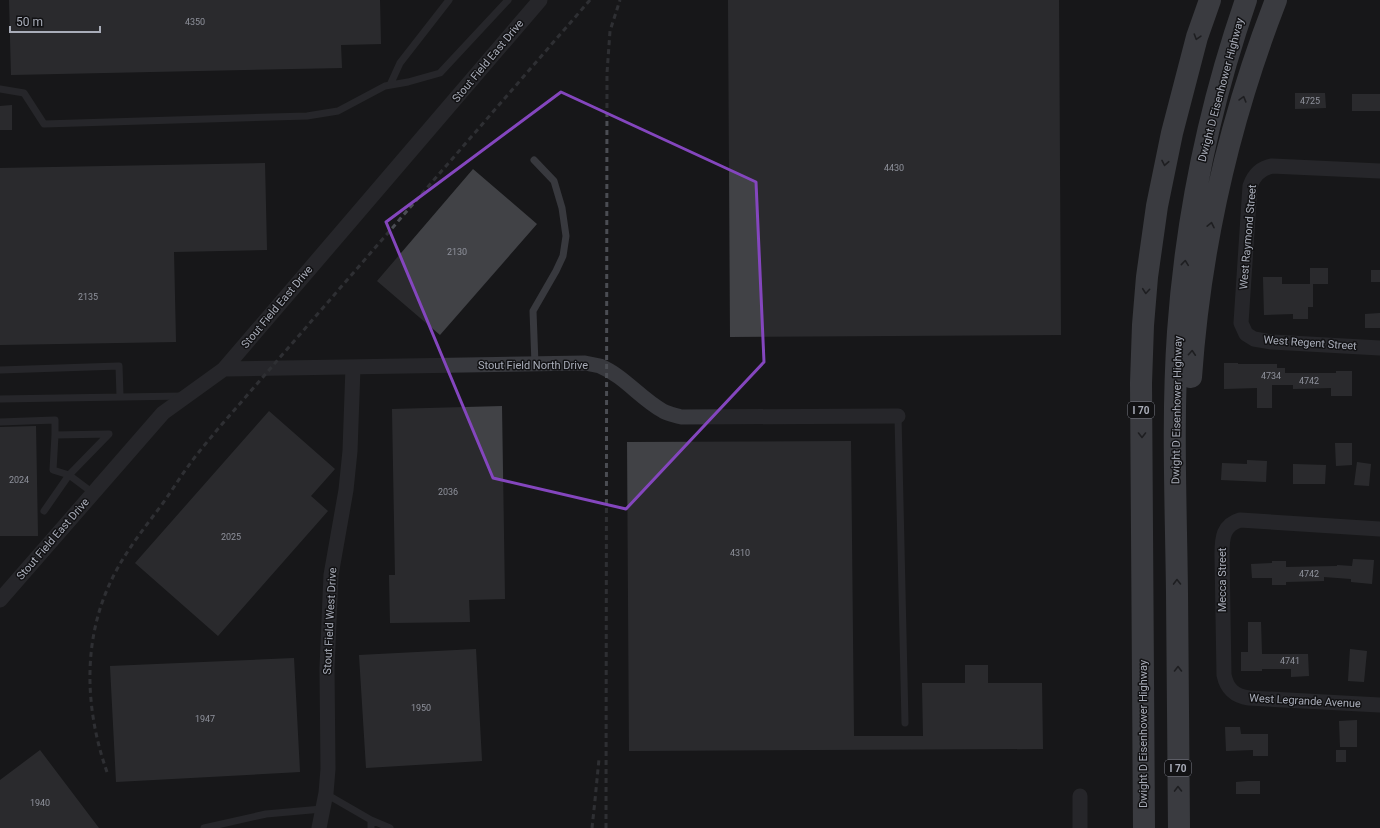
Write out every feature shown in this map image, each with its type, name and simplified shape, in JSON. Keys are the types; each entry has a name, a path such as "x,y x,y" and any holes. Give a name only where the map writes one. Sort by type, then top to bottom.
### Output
{"highway":[{"name":"Dwight D Eisenhower Highway","path":"1144,828 1141,382 1143,325 1152,241 1167,153 1188,70 1210,0"},
{"name":"Dwight D Eisenhower Highway","path":"1179,828 1176,386 1179,318 1185,257 1208,130 1246,0"},
{"path":"1176,512 1190,392 1194,331 1207,241 1232,136 1249,77 1276,0"}],"street":[{"name":"Stout Field East Drive","path":"0,600 162,414 224,369 540,0"},
{"name":"West Raymond Street","path":"1244,330 1241,323 1250,186 1257,174 1265,168 1272,166 1380,171"},
{"name":"West Regent Street","path":"1244,330 1246,334 1254,339 1272,342 1380,348"},
{"name":"Stout Field North Drive","path":"224,369 585,363 599,366 618,377 653,405 665,412 681,417 898,416"},
{"name":"Stout Field West Drive","path":"319,828 326,794 328,757 327,647 331,574 346,490 350,451 353,367"},
{"name":"Mecca Street","path":"1232,692 1224,675 1223,651 1222,544 1228,525 1240,520 1248,520 1380,529"},
{"name":"West Legrande Avenue","path":"1232,692 1249,698 1380,705"},
{"path":"1080,796 1080,828"}],"lane":[{"path":"390,85 400,63 449,0"},
{"path":"0,89 24,93 44,124 307,116 338,111 385,86 408,82 440,73 508,0"},
{"path":"534,160 554,181 562,208 566,236 563,256 556,271 532,311 534,364"},
{"path":"0,370 119,366 120,396"},
{"path":"0,399 187,396"},
{"path":"898,416 905,723"},
{"path":"0,422 54,420 55,435 53,470 69,475 94,493"},
{"path":"44,511 69,475 109,434 55,435"},
{"path":"326,794 371,820 390,828"},
{"path":"204,828 266,814 322,809"},
{"path":"371,820 371,828"}],"highlighted area":[{"path":"561,92 756,182 764,362 626,509 493,478 386,222"}],"building":[{"path":"9,0 380,0 381,44 341,45 342,68 11,75"},
{"path":"728,0 1059,0 1061,335 730,337"},
{"path":"1295,93 1325,93 1326,108 1295,109"},
{"path":"1352,94 1380,94 1380,111 1352,111"},
{"path":"12,105 12,130 0,130 0,106"},
{"path":"265,163 267,250 174,252 176,342 0,345 0,168"},
{"path":"473,169 537,224 440,335 377,281"},
{"path":"1310,268 1328,268 1328,284 1313,284 1313,307 1308,307 1308,319 1293,319 1293,314 1264,315 1263,277 1282,277 1282,284 1310,284"},
{"path":"1371,270 1380,270 1380,282 1371,282"},
{"path":"1380,313 1380,328 1365,328 1365,314"},
{"path":"1224,363 1277,364 1277,368 1285,368 1285,373 1336,373 1336,371 1352,371 1352,396 1331,396 1331,388 1293,389 1293,385 1272,385 1272,408 1257,408 1257,388 1224,389"},
{"path":"502,406 505,599 469,600 470,622 390,623 389,575 395,575 392,409"},
{"path":"269,411 335,469 311,496 328,511 218,636 135,563"},
{"path":"36,426 38,536 0,536 0,427"},
{"path":"851,441 854,736 923,736 922,683 965,683 965,665 988,665 988,683 1042,683 1043,749 629,751 627,442"},
{"path":"1335,443 1352,443 1352,465 1336,466"},
{"path":"1247,460 1267,461 1266,482 1221,480 1222,463 1247,464"},
{"path":"1357,462 1371,464 1369,486 1354,485"},
{"path":"1293,464 1326,465 1325,484 1293,484"},
{"path":"1353,559 1374,560 1372,584 1351,582 1351,579 1324,577 1324,581 1286,582 1286,585 1272,585 1272,578 1252,578 1251,564 1286,561 1286,567 1337,565 1352,566"},
{"path":"1248,622 1261,622 1262,654 1308,654 1309,676 1291,677 1291,669 1241,671 1241,652 1248,652"},
{"path":"476,649 482,761 366,768 359,655"},
{"path":"1350,649 1367,651 1364,682 1348,681"},
{"path":"294,658 300,772 116,782 110,666"},
{"path":"1357,720 1357,747 1340,747 1339,721"},
{"path":"1225,727 1240,727 1241,734 1268,734 1268,756 1253,756 1253,750 1226,751"},
{"path":"40,750 99,828 0,828 0,780"},
{"path":"1336,750 1346,750 1346,762 1336,762"},
{"path":"1260,781 1260,794 1236,794 1236,782"}],"railway":[{"path":"107,772 99,747 91,697 90,671 92,646 104,597 115,573 126,555 188,466 217,430 590,0"},
{"path":"606,828 607,73 610,31 620,0"},
{"path":"592,828 599,759"}]}
